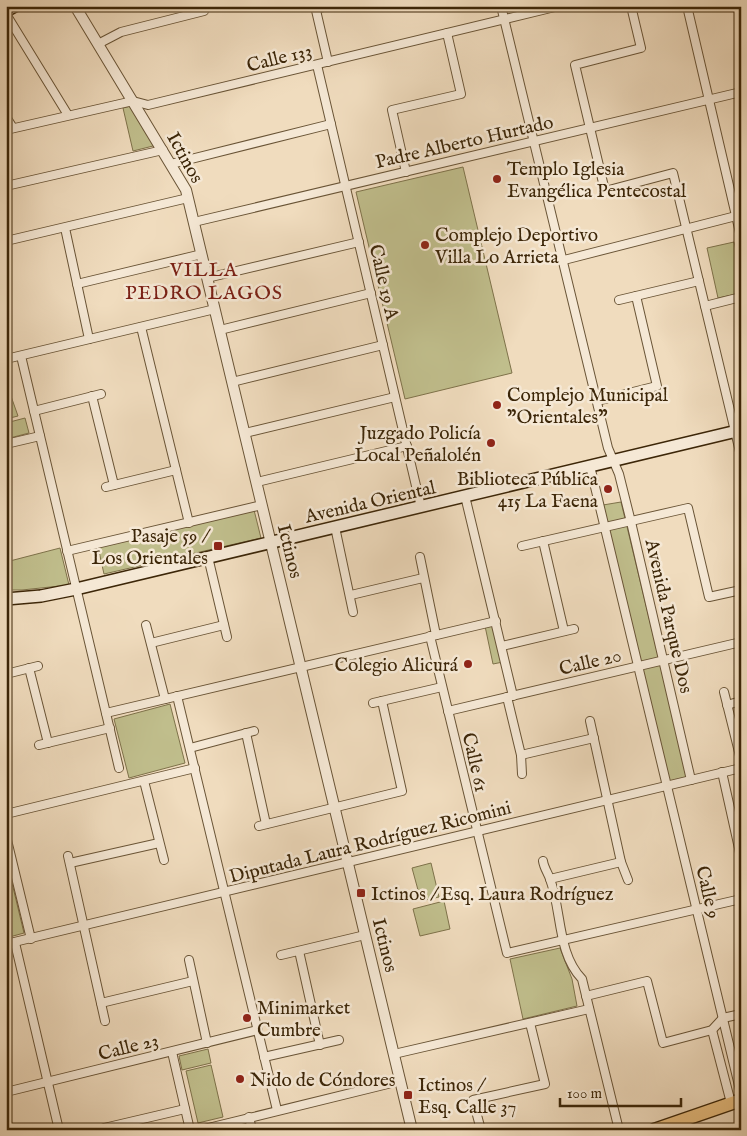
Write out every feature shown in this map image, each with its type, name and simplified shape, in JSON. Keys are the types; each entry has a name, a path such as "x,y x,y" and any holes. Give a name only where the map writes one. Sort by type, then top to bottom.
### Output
{"main road":[{"path":"6,13 15,6"},
{"name":"Avenida Oriental","path":"6,599 33,598 76,589 738,430"},
{"path":"654,1130 736,1102"}],"street":[{"name":"Ictinos","path":"75,6 183,182 188,198 412,1130"},
{"path":"328,6 316,8 328,62"},
{"name":"Avenida Parque Dos","path":"501,6 597,401 631,522 691,780"},
{"name":"Calle 133","path":"10,129 133,101 148,105 559,6"},
{"path":"631,6 641,48 574,65 604,191 673,173 705,306 738,430 741,456"},
{"path":"687,6 741,237"},
{"path":"98,44 121,32 204,10"},
{"path":"6,13 68,115"},
{"path":"406,172 392,110 461,94 447,33"},
{"name":"Calle 19 A","path":"317,65 421,506"},
{"name":"Padre Alberto Hurtado","path":"194,222 741,92"},
{"path":"6,117 10,129"},
{"path":"171,164 331,124"},
{"path":"6,186 163,150"},
{"path":"6,242 188,198"},
{"path":"564,260 736,216"},
{"path":"64,228 89,340"},
{"path":"208,278 359,242"},
{"path":"77,284 202,254"},
{"path":"618,300 699,281"},
{"path":"220,330 371,293"},
{"path":"597,401 657,386 636,296"},
{"path":"705,306 741,297"},
{"path":"6,359 215,309"},
{"path":"141,327 189,523"},
{"path":"232,382 383,345"},
{"path":"21,356 119,768"},
{"path":"34,410 101,394"},
{"path":"92,396 110,486 176,470"},
{"path":"245,433 395,397"},
{"path":"6,444 40,436"},
{"path":"256,482 407,446"},
{"path":"590,466 667,786"},
{"path":"466,496 502,646 522,774"},
{"path":"68,551 262,505"},
{"path":"522,546 688,508 708,597 741,590"},
{"path":"335,527 351,594 353,612"},
{"path":"543,541 564,631"},
{"path":"208,557 227,637"},
{"name":"Calle 61","path":"420,557 442,687 507,953 564,942"},
{"path":"351,594 423,578"},
{"path":"106,713 496,621"},
{"path":"146,625 165,699"},
{"path":"151,643 224,625"},
{"path":"502,646 574,629"},
{"name":"Calle 20","path":"448,711 741,642"},
{"path":"6,674 38,666"},
{"path":"29,668 48,743"},
{"path":"190,748 250,732 262,825 402,791 377,702 442,687"},
{"path":"724,692 741,760"},
{"path":"177,696 277,1110"},
{"path":"727,704 741,701"},
{"path":"590,721 621,862 628,880"},
{"path":"39,745 110,728"},
{"path":"520,755 594,738"},
{"path":"6,814 194,768"},
{"name":"Diputada Laura Rodríguez Ricomini","path":"6,944 741,768"},
{"path":"722,772 738,834 740,853"},
{"path":"144,781 164,860"},
{"name":"Calle 9","path":"667,786 741,1094"},
{"path":"6,836 31,939"},
{"path":"106,1021 69,860 159,843"},
{"path":"542,861 550,879 564,942 575,972 582,979 619,1130"},
{"path":"550,879 621,862"},
{"path":"564,942 741,899"},
{"path":"281,955 365,935"},
{"path":"15,943 59,1130"},
{"path":"299,951 320,1045"},
{"path":"188,960 207,1043"},
{"path":"101,1003 193,981"},
{"path":"586,996 647,982 663,1043 712,1030 723,1018 741,1014"},
{"path":"394,1054 589,1009"},
{"path":"481,1130 473,1100 545,1084 530,1023"},
{"name":"Calle 23","path":"6,1092 258,1030"},
{"path":"712,1030 736,1102"},
{"path":"264,1057 339,1040"},
{"path":"172,1052 190,1130"},
{"path":"200,1130 400,1081"},
{"path":"104,1128 124,1126 186,1109"},
{"path":"249,1117 252,1130"}],"shaded area":[{"path":"131,106 157,145 133,151 123,108"},
{"name":"Complejo Deportivo Villa Lo Arrieta","path":"463,167 512,373 405,399 356,192"},
{"path":"734,242 741,271 741,293 718,298 707,248"},
{"path":"6,382 18,416 6,419"},
{"path":"25,418 29,433 6,439 6,423"},
{"path":"621,502 688,779 670,783 603,505"},
{"path":"254,510 261,538 104,574 98,547"},
{"path":"60,548 69,585 6,590 6,562"},
{"path":"494,624 503,662 493,664 485,626"},
{"path":"170,704 185,763 129,778 114,719"},
{"path":"6,858 24,933 6,938"},
{"path":"431,863 439,897 421,901 412,868"},
{"path":"444,901 450,929 420,936 413,909"},
{"path":"560,948 572,979 577,1006 523,1019 510,959"},
{"path":"208,1049 211,1063 182,1070 179,1056"},
{"path":"211,1065 223,1117 198,1123 186,1071"}],"place":[{"name":"Templo Iglesia Evangélica Pentecostal","path":"497,179"},
{"name":"Complejo Deportivo Villa Lo Arrieta","path":"425,245"},
{"name":"Complejo Municipal \"Orientales\"","path":"497,405"},
{"name":"Juzgado Policía Local Peñalolén","path":"491,443"},
{"name":"Biblioteca Pública 415 La Faena","path":"608,489"},
{"name":"Pasaje 59 / Los Orientales","path":"218,546"},
{"name":"Colegio Alicurá","path":"468,664"},
{"name":"Ictinos / Esq. Laura Rodríguez","path":"361,893"},
{"name":"Minimarket Cumbre","path":"247,1018"},
{"name":"Nido de Cóndores","path":"240,1079"},
{"name":"Ictinos / Esq. Calle 37","path":"408,1095"}],"district":[{"name":"VILLA PEDRO LAGOS","path":"204,280"}]}
